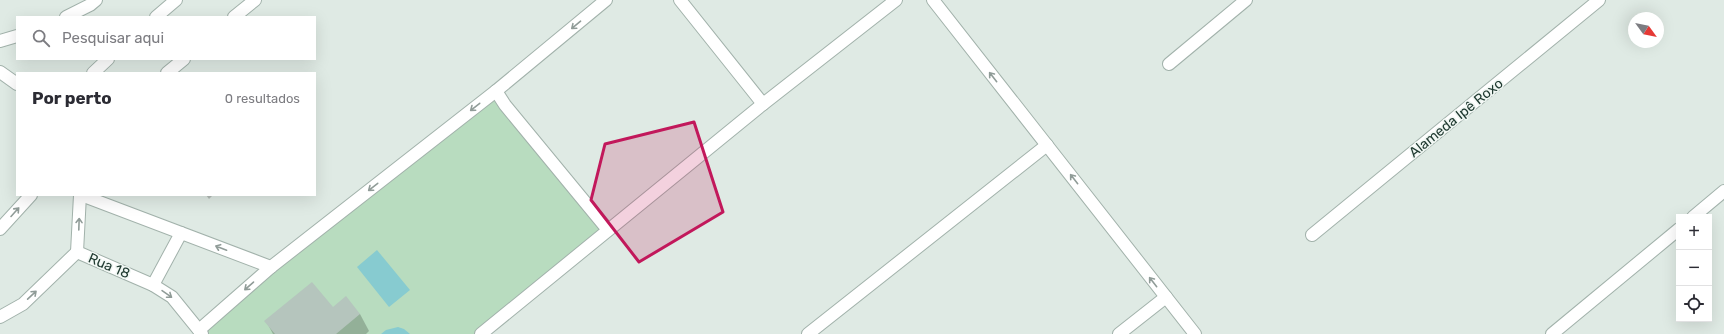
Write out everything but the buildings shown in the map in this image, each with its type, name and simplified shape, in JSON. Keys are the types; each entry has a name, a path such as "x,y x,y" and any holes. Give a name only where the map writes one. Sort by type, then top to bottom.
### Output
{"street":[{"path":"68,16 90,5 96,0"},
{"path":"157,16 176,0"},
{"path":"235,16 255,0"},
{"path":"200,332 271,267 496,91 606,0"},
{"path":"680,0 763,104"},
{"path":"481,334 763,104 896,0"},
{"path":"933,0 1195,334"},
{"path":"1169,64 1246,0"},
{"name":"Alameda Ipê Roxo","path":"1312,235 1599,0"},
{"path":"0,41 16,36"},
{"path":"94,72 107,60"},
{"path":"168,72 183,60"},
{"path":"0,72 16,83"},
{"path":"496,91 505,105 608,230"},
{"path":"808,334 1047,145"},
{"path":"1697,214 1724,191"},
{"path":"0,229 30,196"},
{"path":"77,252 80,196"},
{"path":"83,196 271,267"},
{"path":"1552,334 1676,231"},
{"path":"153,285 181,233"},
{"name":"Rua 18","path":"0,317 23,304 77,252 153,285 172,297 200,332"},
{"path":"1119,334 1166,297"}],"highlighted area":[{"path":"694,122 723,212 639,262 591,200 605,144"}],"green space":[{"path":"496,91 608,230 481,334 202,334 271,267"}],"water":[{"path":"377,250 410,290 389,307 357,267"},
{"path":"398,327 404,329 410,334 381,334 386,330"}]}
